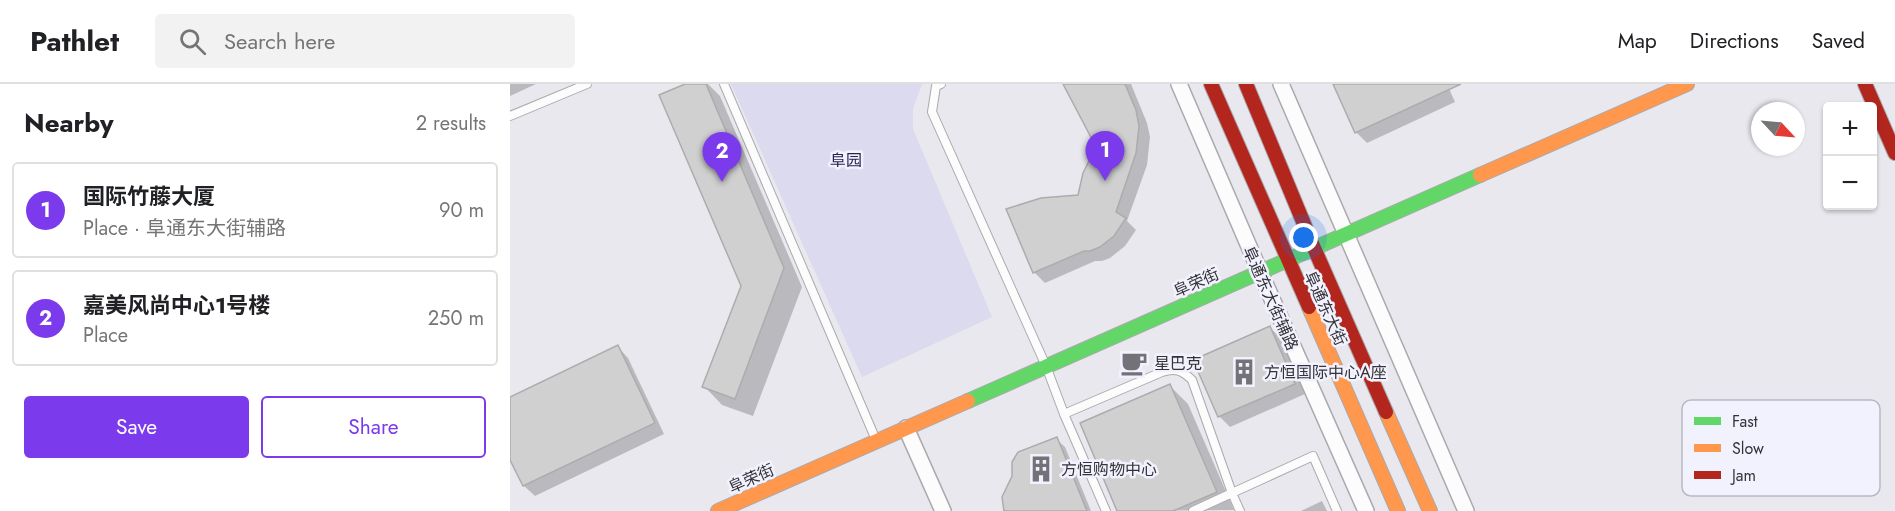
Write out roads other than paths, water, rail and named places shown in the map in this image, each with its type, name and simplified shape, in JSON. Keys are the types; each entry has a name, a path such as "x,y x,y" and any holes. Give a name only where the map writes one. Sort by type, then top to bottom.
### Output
{"street":[{"name":"阜通东大街辅路","path":"1179,84 1366,511"},
{"name":"阜通东大街","path":"1211,84 1398,511"},
{"name":"阜通东大街","path":"1246,84 1314,248 1430,511"},
{"path":"1281,84 1466,511"},
{"name":"阜荣街","path":"718,511 1687,84"},
{"path":"1865,84 1895,153"},
{"path":"906,428 943,511"}],"lane":[{"path":"510,116 587,84"},
{"path":"724,84 876,441"},
{"path":"941,84 936,86 932,112 1046,366 1106,511"},
{"path":"1064,414 1162,372 1173,369 1184,372 1192,380 1240,511"},
{"path":"1193,511 1313,456 1337,511"}],"place":[{"name":"国际竹藤大厦","path":"1105,181"},
{"name":"嘉美风尚中心1号楼","path":"722,182"},
{"name":"星巴克","path":"1134,363"},
{"name":"方恒国际中心A座","path":"1244,372"},
{"name":"方恒购物中心","path":"1041,469"}],"park label":[{"name":"阜园","path":"846,160"}]}
